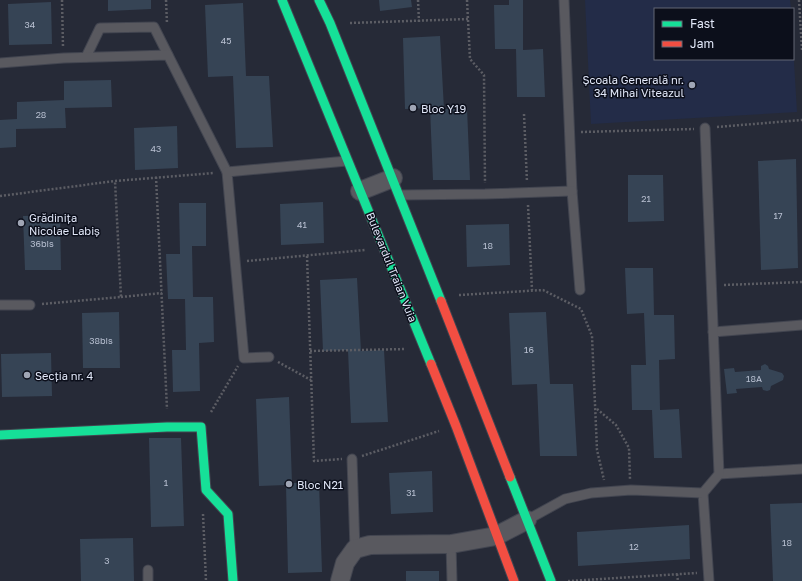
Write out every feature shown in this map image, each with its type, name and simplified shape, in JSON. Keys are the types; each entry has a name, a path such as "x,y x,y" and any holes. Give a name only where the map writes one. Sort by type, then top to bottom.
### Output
{"main road":[{"name":"Bulevardul Traian Vuia","path":"282,0 456,426 514,581"},
{"path":"318,0 330,23 396,186 438,296 552,581"},
{"path":"0,435 167,427 201,427 206,490 228,514 233,581"}],"street":[{"path":"360,191 396,186"},
{"path":"340,581 345,563 355,549 370,545 451,544 496,536 527,520"}],"lane":[{"path":"564,0 572,191 580,290"},
{"path":"86,58 100,28 154,27 227,172 234,263 244,358 269,357"},
{"path":"0,63 64,58 168,55"},
{"path":"705,128 719,474 703,493 709,576"},
{"path":"227,172 348,161"},
{"path":"396,186 485,194 572,191"},
{"path":"0,304 30,304"},
{"path":"713,332 802,325"},
{"path":"352,459 355,549"},
{"path":"719,474 802,469"},
{"path":"527,520 565,499 591,493 631,490 703,493"},
{"path":"451,544 452,581"},
{"path":"148,570 148,581"}],"path":[{"path":"62,0 64,58"},
{"path":"418,0 419,22"},
{"path":"467,0 470,59 484,75 485,194"},
{"path":"799,0 802,50"},
{"path":"330,23 419,22 468,19"},
{"path":"570,133 705,128 802,120"},
{"path":"0,196 115,181 227,172"},
{"path":"156,177 167,427"},
{"path":"115,181 121,297"},
{"path":"234,263 384,249"},
{"path":"307,256 314,461 352,459 456,426"},
{"path":"711,286 802,282"},
{"path":"438,296 543,290 581,309 592,336 597,450 607,491"},
{"path":"30,304 162,293"},
{"path":"310,351 425,349"},
{"path":"269,357 311,380"},
{"path":"201,427 244,358"},
{"path":"596,409 616,425 629,448 631,490"},
{"path":"206,490 202,495 206,581"},
{"path":"677,574 678,581"},
{"path":"568,581 677,574 709,576"}],"shaded area":[{"name":"Școala Generală nr. 34 Mihai Viteazul","path":"585,0 790,0 791,8 654,8 654,60 794,60 797,112 591,124"}],"building":[{"path":"108,0 151,0 151,9 108,11"},
{"path":"379,0 411,0 412,7 380,11"},
{"path":"509,0 523,0 523,50 543,49 545,97 517,97 516,49 495,49 494,5 509,5"},
{"path":"51,2 52,44 9,45 8,4"},
{"path":"243,3 246,76 269,76 273,147 236,148 233,76 208,77 205,5"},
{"name":"Bloc Y19","path":"440,36 444,109 467,108 470,180 433,180 430,108 405,109 403,38"},
{"path":"111,80 112,107 65,108 66,128 16,129 16,147 0,148 0,120 17,119 17,102 64,100 64,81"},
{"path":"177,126 178,168 135,170 134,128"},
{"path":"796,159 798,268 761,270 758,161"},
{"path":"628,175 663,175 664,221 628,222"},
{"path":"323,202 324,243 281,245 280,204"},
{"path":"179,203 206,203 206,246 192,246 193,297 213,297 214,342 199,343 200,391 173,392 172,350 186,350 185,299 168,299 166,254 180,254"},
{"path":"60,215 61,270 25,270 23,216"},
{"path":"509,224 510,265 467,267 466,225"},
{"path":"625,268 653,268 654,315 674,315 675,359 659,360 660,410 679,409 682,458 654,458 652,410 632,410 631,365 646,365 644,313 627,314"},
{"path":"357,278 361,351 384,350 388,422 351,423 348,350 323,351 320,280"},
{"path":"119,312 120,368 83,368 82,313"},
{"path":"546,312 550,384 573,384 577,456 540,456 537,384 512,385 509,313"},
{"name":"Secția nr. 4","path":"51,353 52,396 2,397 1,354"},
{"path":"765,364 769,369 782,373 784,376 783,380 771,386 770,390 767,391 763,390 762,387 736,389 737,393 727,394 724,369 734,368 735,372 761,370 761,366"},
{"name":"Bloc N21","path":"289,397 292,483 319,482 322,572 288,573 286,485 259,486 256,399"},
{"path":"149,438 181,438 184,526 151,527"},
{"path":"432,471 433,512 391,514 389,473"},
{"path":"802,503 802,581 773,581 770,504"},
{"path":"689,525 690,559 578,566 577,532"},
{"path":"133,538 134,581 81,581 80,539"},
{"path":"406,571 439,571 439,581 406,581"}],"traffic: fast":[{"path":"282,0 431,364"},
{"path":"319,0 330,23 441,301"},
{"path":"0,435 167,427 201,427 206,490 228,514 233,581"},
{"path":"510,477 551,581"}],"traffic: jam":[{"path":"441,301 510,477"},
{"path":"431,364 456,426 514,581"}],"place":[{"name":"Școala Generală nr. 34 Mihai Viteazul","path":"692,85"},
{"name":"Bloc Y19","path":"413,108"},
{"name":"Grădinița Nicolae Labiș","path":"21,223"},
{"name":"Secția nr. 4","path":"27,375"},
{"name":"Bloc N21","path":"289,484"}]}
